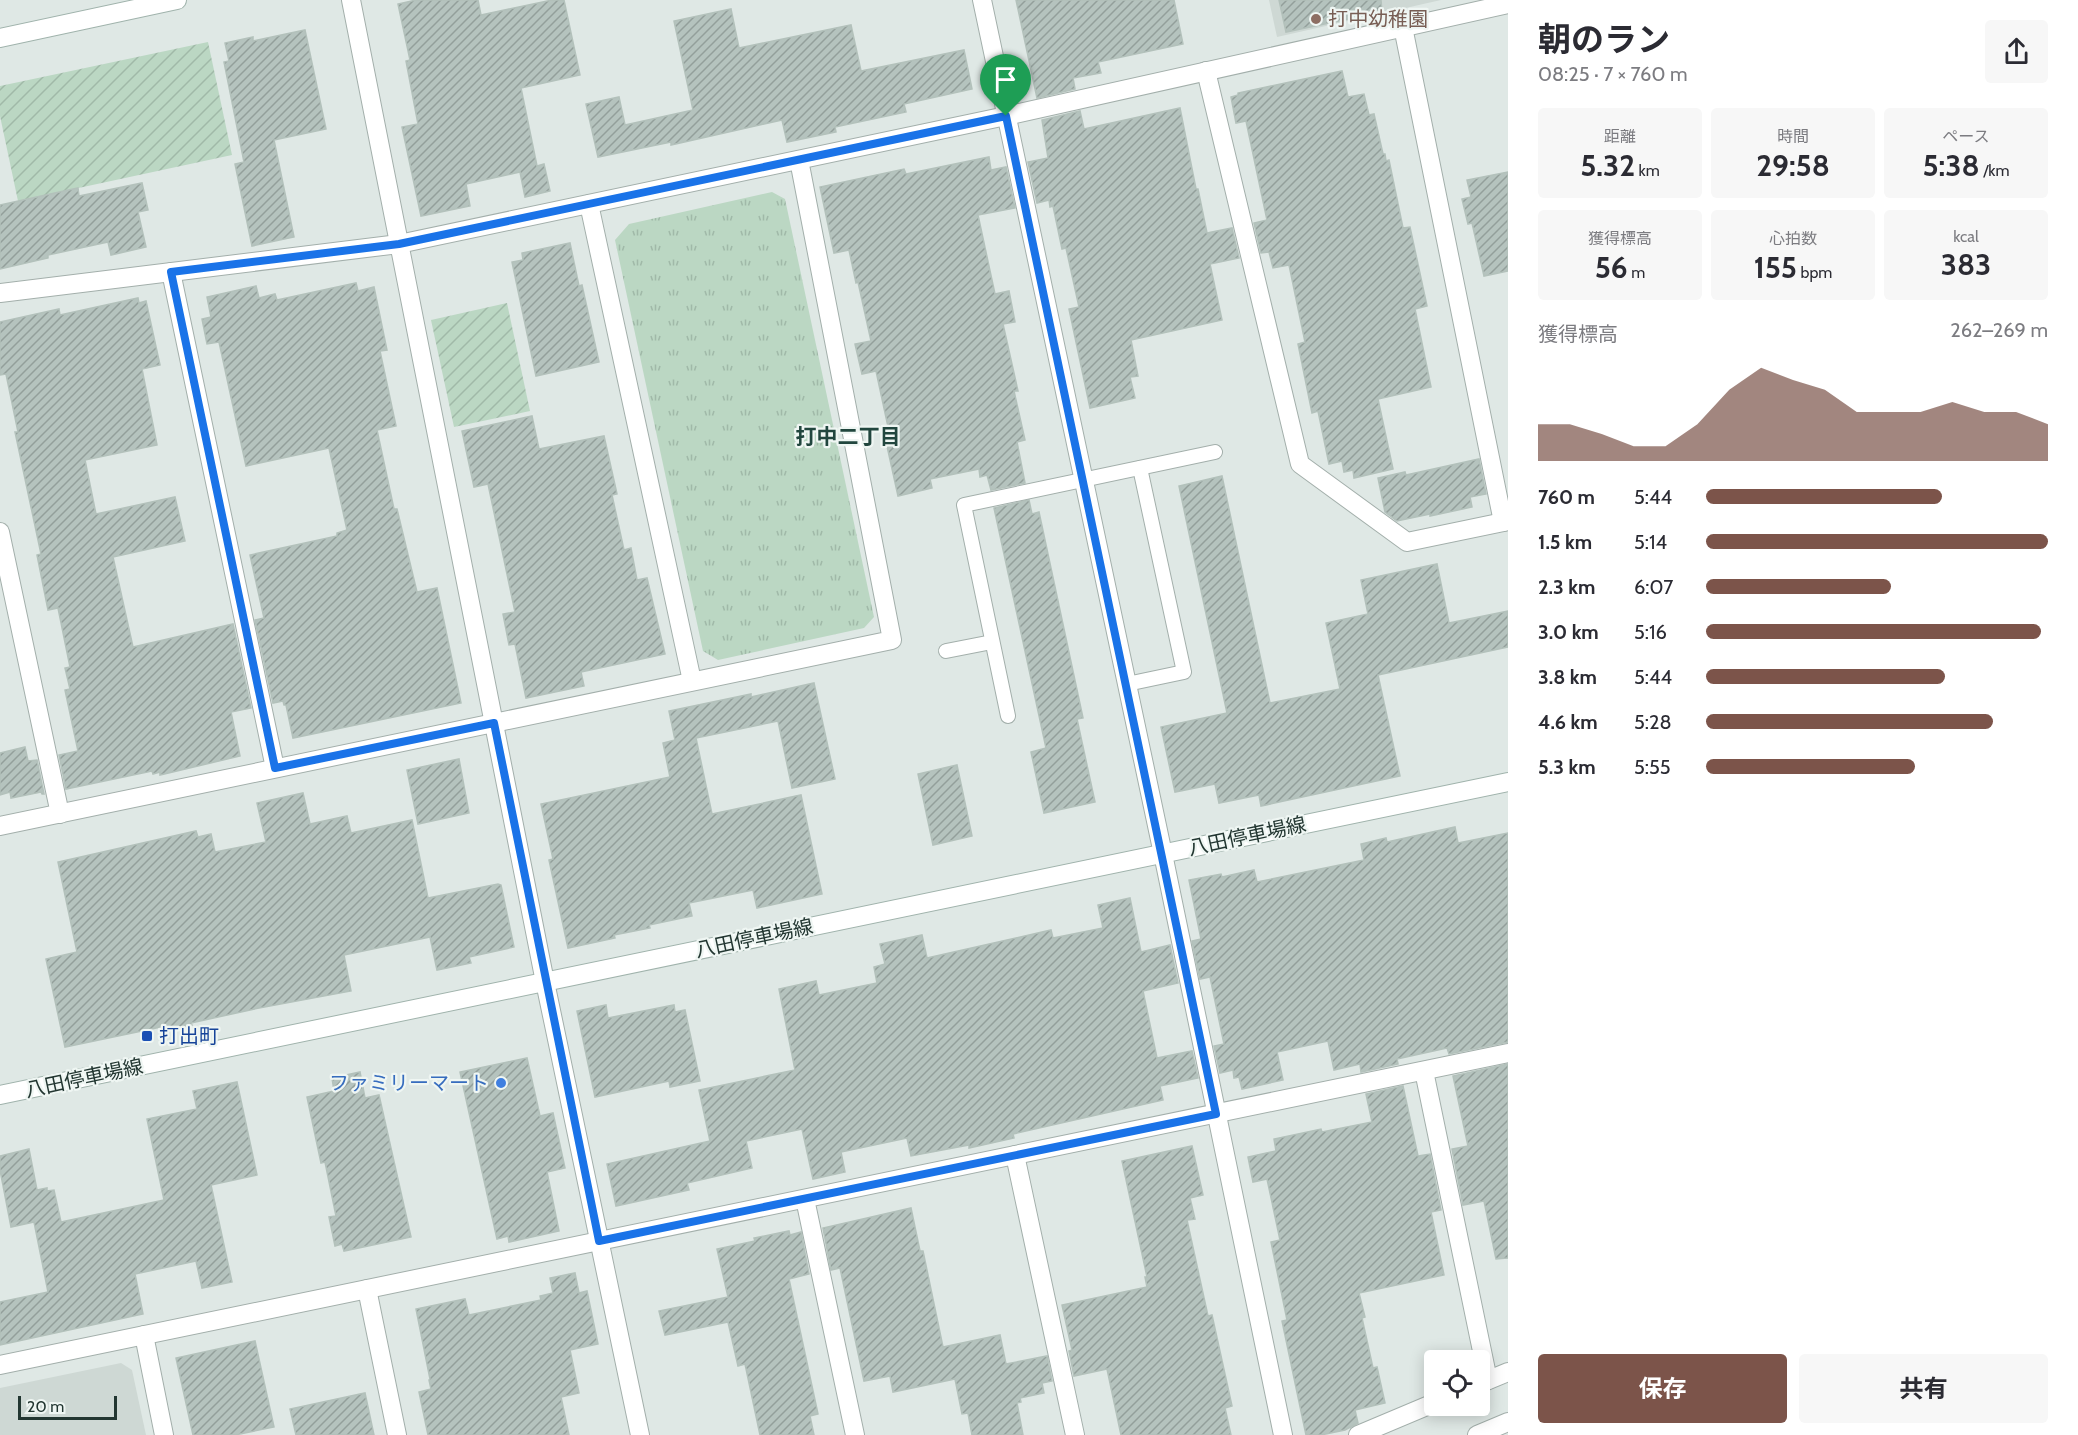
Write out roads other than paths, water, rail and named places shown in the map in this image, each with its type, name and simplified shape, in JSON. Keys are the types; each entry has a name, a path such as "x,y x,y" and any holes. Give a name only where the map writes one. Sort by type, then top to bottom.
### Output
{"street":[{"path":"0,38 177,0"},
{"path":"351,0 545,982 640,1435"},
{"path":"982,0 1283,1435"},
{"path":"0,293 399,244 1006,116 1508,4"},
{"path":"1206,71 1300,464 1407,542 1505,521 1404,27"},
{"path":"0,826 892,640 799,160"},
{"path":"589,204 692,681"},
{"path":"171,272 275,768"},
{"path":"0,532 60,814"},
{"name":"八田停車場線","path":"0,1095 1508,782"},
{"path":"0,1365 1508,1053"},
{"path":"1424,1071 1477,1350"},
{"path":"1016,1155 1075,1435"},
{"path":"805,1199 855,1435"},
{"path":"367,1289 397,1435"},
{"path":"144,1335 164,1435"},
{"path":"1490,1379 1508,1372"},
{"path":"1358,1435 1424,1407"},
{"path":"1477,1435 1508,1422"}],"lane":[{"path":"1008,716 964,505 1215,452"},
{"path":"1126,684 1184,672 1140,468"},
{"path":"946,651 992,642"}],"place":[{"name":"打中幼稚園","path":"1316,19"},
{"name":"打出町","path":"147,1036"},
{"name":"ファミリーマート","path":"501,1083"}],"district":[{"name":"打中二丁目","path":"848,437"}]}
